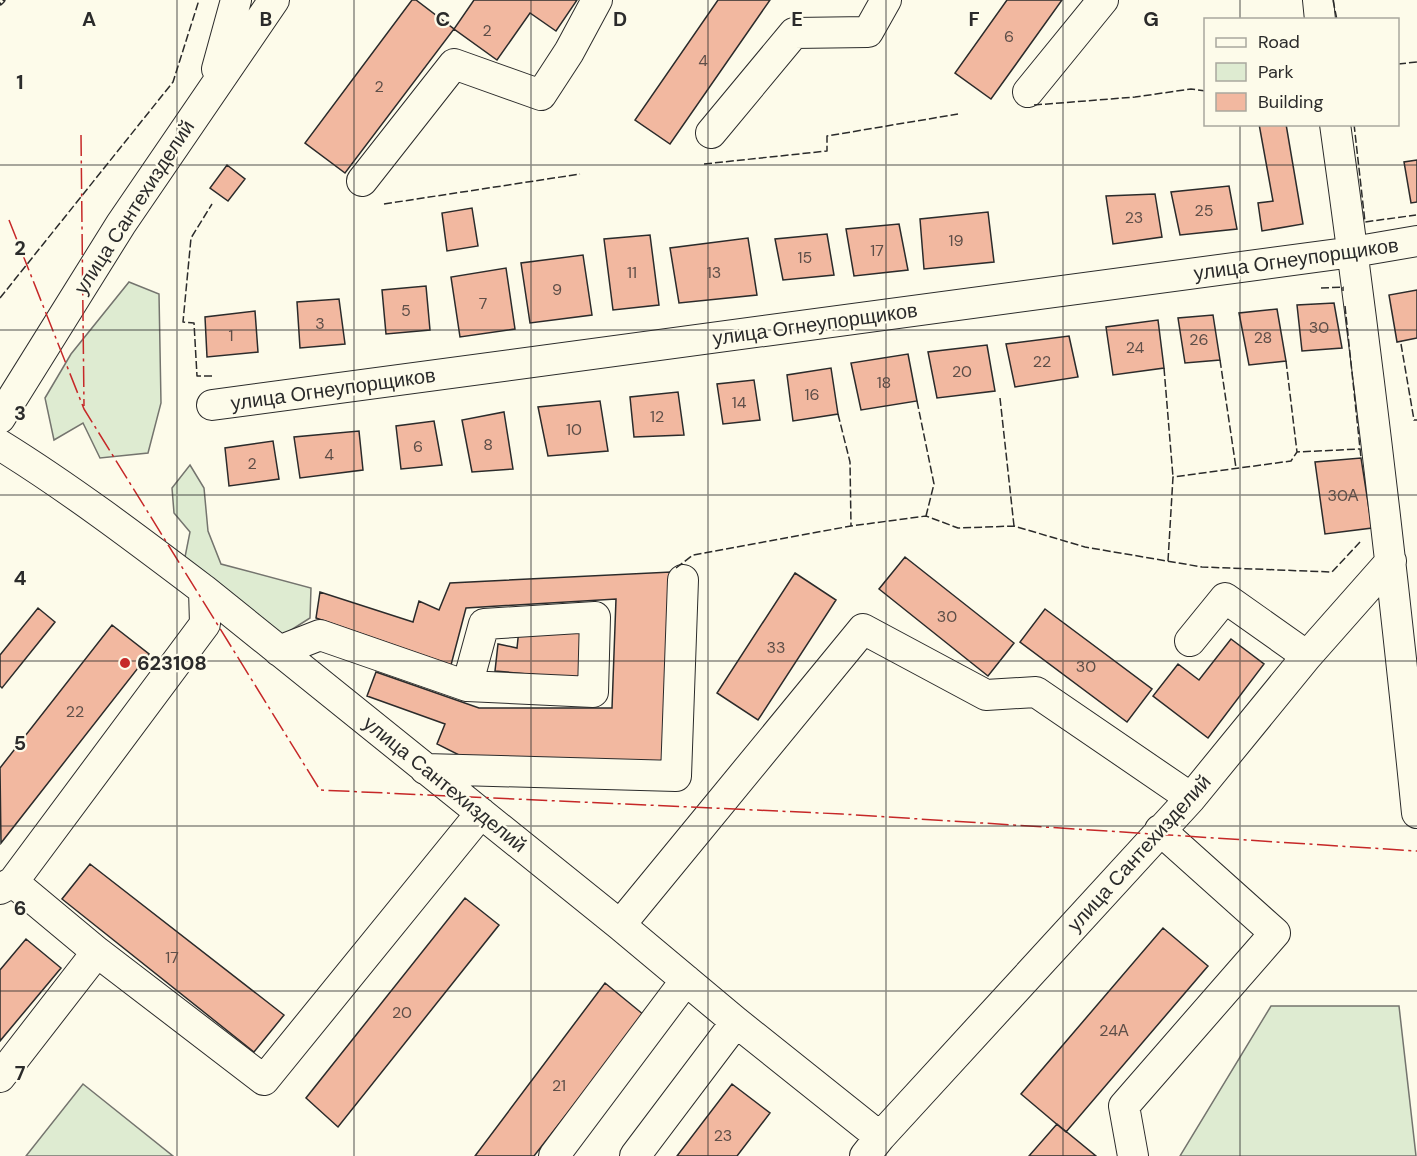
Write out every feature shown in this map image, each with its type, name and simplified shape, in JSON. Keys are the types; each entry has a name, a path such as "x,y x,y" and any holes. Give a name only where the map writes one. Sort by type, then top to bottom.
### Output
{"street":[{"path":"212,89 236,0"},
{"name":"улица Сантехизделий","path":"0,418 121,224 274,0"},
{"path":"362,181 454,63 541,95 569,52 597,0"},
{"path":"711,133 794,33 868,32 886,0"},
{"path":"1028,92 1103,0"},
{"path":"1318,0 1320,18"},
{"path":"1335,126 1391,561 1415,770 1417,813"},
{"name":"улица Огнеупорщиков","path":"213,405 1353,252 1417,241"},
{"name":"улица Сантехизделий","path":"0,445 26,461 204,591 481,813 736,1022 872,1147 1191,798 1307,656 1391,561"},
{"path":"425,769 676,776 683,580"},
{"path":"204,591 205,624 6,886 97,952 264,1080 481,813"},
{"path":"1190,641 1225,598 1307,656"},
{"path":"279,651 320,634 467,686 593,692 595,617 484,624 467,686"},
{"path":"620,925 863,629 986,695 1036,692 1191,798"},
{"path":"1133,1156 1124,1106 1275,933 1160,830"},
{"path":"0,1077 97,952"},
{"path":"554,1156 686,980"},
{"path":"635,1156 736,1022"}],"green space":[{"path":"129,282 159,294 161,403 148,453 100,458 83,423 54,440 45,398 71,354"},
{"path":"190,465 204,488 208,531 221,564 311,588 310,618 277,639 184,562 190,532 174,513 172,488"},
{"path":"1271,1006 1399,1006 1416,1156 1180,1156"},
{"path":"83,1084 173,1156 26,1156"}],"building":[{"path":"412,0 416,0 454,29 345,173 305,143"},
{"path":"474,0 577,0 556,31 530,13 497,60 454,29"},
{"path":"718,0 770,0 670,144 635,120"},
{"path":"1007,0 1062,0 991,99 955,73"},
{"path":"1259,126 1286,126 1303,224 1262,231 1258,203 1273,201"},
{"path":"1417,160 1417,202 1411,203 1404,162"},
{"path":"227,165 245,179 228,201 210,188"},
{"path":"1229,186 1237,229 1180,235 1171,192"},
{"path":"1155,194 1162,237 1113,244 1106,196"},
{"path":"472,208 478,246 447,251 442,213"},
{"path":"988,212 994,262 924,269 920,219"},
{"path":"899,224 908,270 854,276 846,229"},
{"path":"827,234 834,275 783,280 775,239"},
{"path":"650,235 659,305 613,310 604,239"},
{"path":"748,238 757,295 679,303 670,248"},
{"path":"583,255 592,315 530,323 521,263"},
{"path":"506,268 515,329 460,337 451,277"},
{"path":"426,286 430,330 386,334 382,290"},
{"path":"1417,290 1417,338 1397,342 1389,295"},
{"path":"339,299 345,344 300,348 297,302"},
{"path":"1334,303 1342,348 1302,351 1297,305"},
{"path":"1277,309 1286,361 1249,365 1239,313"},
{"path":"255,311 258,352 207,357 205,317"},
{"path":"1213,315 1220,360 1185,363 1178,318"},
{"path":"1158,320 1164,368 1113,375 1106,327"},
{"path":"1069,336 1078,377 1015,387 1006,344"},
{"path":"987,345 995,391 937,398 928,352"},
{"path":"908,354 917,401 861,410 851,363"},
{"path":"831,368 838,414 793,421 787,375"},
{"path":"754,380 760,420 723,424 717,384"},
{"path":"678,392 684,435 634,437 630,397"},
{"path":"600,401 608,451 548,456 538,407"},
{"path":"504,412 513,469 472,472 462,420"},
{"path":"434,421 442,465 401,469 396,426"},
{"path":"359,431 363,470 300,478 294,437"},
{"path":"273,441 279,479 229,486 225,448"},
{"path":"1361,458 1372,528 1325,534 1315,462"},
{"path":"905,557 1014,643 988,676 879,589"},
{"path":"671,572 664,765 467,759 437,744 445,724 367,696 376,672 479,708 612,708 616,599 466,608 451,665 316,618 320,592 413,622 419,601 439,610 450,583"},
{"path":"795,573 836,600 758,720 717,693"},
{"path":"38,608 55,622 2,688 0,686 0,655"},
{"path":"1045,609 1152,689 1127,722 1020,642"},
{"path":"112,625 149,654 1,843 0,768"},
{"path":"519,629 581,632 583,679 495,671 498,644 517,648"},
{"path":"1231,639 1264,664 1208,738 1153,696 1178,664 1199,680"},
{"path":"90,864 284,1015 254,1052 62,899"},
{"path":"465,898 499,925 338,1127 306,1098"},
{"path":"1163,928 1208,966 1066,1132 1021,1094"},
{"path":"26,939 61,968 0,1041 0,970"},
{"path":"605,983 644,1015 534,1156 475,1156"},
{"path":"732,1084 770,1113 737,1156 677,1156"},
{"path":"1057,1124 1096,1156 1029,1156"}],"fence":[{"path":"0,298 173,82 199,0"},
{"path":"1333,0 1337,18"},
{"path":"1399,64 1417,62"},
{"path":"1034,105 1135,97 1191,89 1204,91"},
{"path":"704,164 827,151 827,136 958,114"},
{"path":"1354,126 1365,222 1416,215"},
{"path":"384,204 580,174"},
{"path":"212,204 191,238 183,322 194,323 197,376 212,376"},
{"path":"1321,288 1343,287 1343,291"},
{"path":"1345,306 1361,458"},
{"path":"1401,344 1414,420 1417,420"},
{"path":"1220,360 1236,468"},
{"path":"1286,361 1297,452"},
{"path":"1164,368 1173,477"},
{"path":"1000,398 1014,526"},
{"path":"917,401 934,484 926,516"},
{"path":"838,414 850,462 851,526"},
{"path":"1168,561 1173,477 1291,461 1297,452 1360,449"},
{"path":"676,568 693,555 851,526 926,516 958,528 1014,526 1085,547 1202,567 1332,572 1360,542"}],"power":[{"path":"81,135 84,406"},
{"path":"9,220 84,409 320,790 842,814 1417,851"}],"place":[{"name":"623108","path":"125,663"}]}
